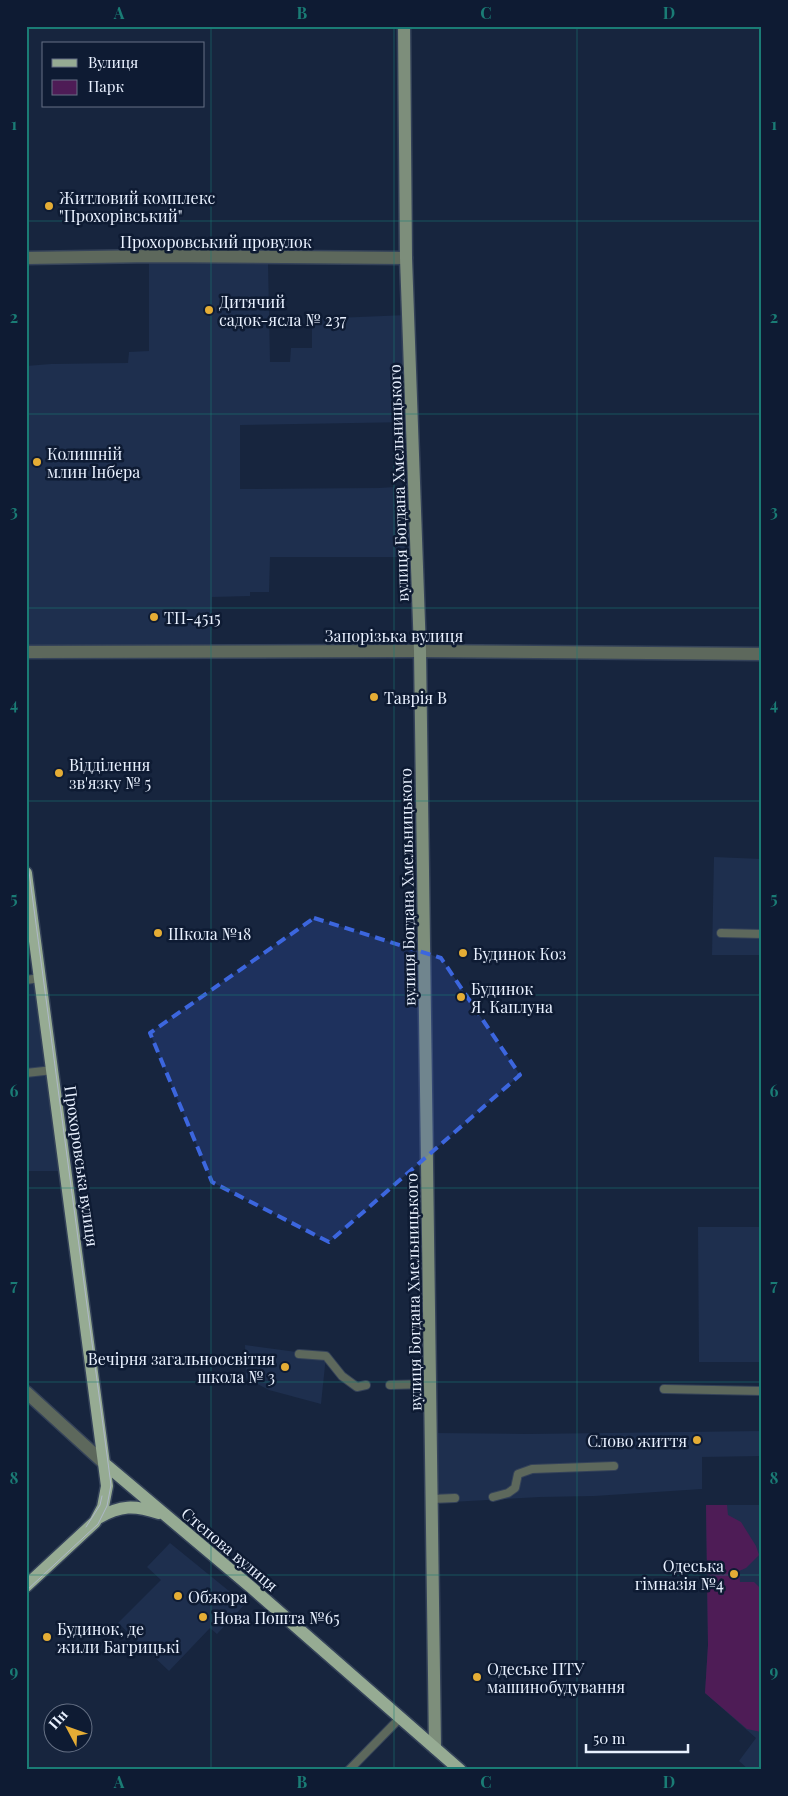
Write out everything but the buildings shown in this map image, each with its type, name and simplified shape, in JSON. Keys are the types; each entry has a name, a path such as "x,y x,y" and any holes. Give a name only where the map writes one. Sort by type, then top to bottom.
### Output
{"main road":[{"name":"вулиця Богдана Хмельницького","path":"404,26 406,258 420,651 435,1748"},
{"name":"Прохоровська вулиця","path":"26,873 105,1464 106,1496 98,1518"},
{"name":"Степова вулиця","path":"105,1464 252,1588 460,1770"},
{"path":"26,1586 98,1518 115,1509 148,1509 164,1514"}],"street":[{"name":"Прохоровський провулок","path":"26,258 153,256 406,258"},
{"name":"Запорізька вулиця","path":"26,652 420,651 762,654"},
{"name":"Степова вулиця","path":"26,1392 105,1464"}],"lane":[{"path":"721,933 762,934"},
{"path":"26,980 40,978"},
{"path":"26,1073 53,1070"},
{"path":"299,1354 326,1356 342,1376 357,1387 366,1385"},
{"path":"390,1385 430,1384"},
{"path":"664,1389 762,1391"},
{"path":"493,1497 508,1493 516,1488 518,1474 532,1469 614,1466"},
{"path":"432,1499 455,1498"},
{"path":"349,1770 400,1718"}],"highlighted area":[{"path":"314,918 441,958 520,1075 329,1242 212,1182 150,1033"}],"shaded area":[{"path":"149,259 268,263 270,362 290,362 291,348 312,348 312,319 407,315 411,422 240,425 240,489 413,486 416,557 270,557 269,592 250,592 250,596 212,597 211,651 26,651 26,366 128,363 129,352 149,351"},
{"path":"714,857 762,859 762,955 712,955"},
{"path":"36,982 60,1171 26,1171 26,983"},
{"path":"698,1227 762,1227 762,1362 699,1362"},
{"name":"Вечірня загальноосвітня школа № 3","path":"245,1345 326,1356 321,1404 269,1390 246,1378"},
{"path":"762,1431 762,1456 702,1457 702,1489 433,1503 432,1433 528,1434"},
{"name":"Одеська гімназія №4","path":"706,1505 762,1505 762,1770 749,1770 739,1761 756,1738 705,1693 708,1645"},
{"name":"Обжора","path":"170,1543 245,1604 217,1634 210,1628 169,1671 118,1623 161,1580 147,1567"}],"green space":[{"name":"Одеська гімназія №4","path":"706,1505 727,1505 728,1515 741,1522 756,1546 759,1555 746,1568 739,1571 740,1582 754,1582 762,1590 762,1682 759,1683 762,1684 761,1732 747,1729 705,1693 708,1645"}],"tram line":[{"path":"26,849 111,1485 107,1506 98,1524 26,1591"},
{"path":"86,1527 100,1505 102,1496"}],"place":[{"name":"Житловий комплекс \"Прохорівський\"","path":"49,206"},
{"name":"Дитячий садок-ясла № 237","path":"209,310"},
{"name":"Колишній млин Інбєра","path":"37,462"},
{"name":"ТП-4515","path":"154,617"},
{"name":"Таврія В","path":"374,697"},
{"name":"Відділення зв'язку № 5","path":"59,773"},
{"name":"Школа №18","path":"158,933"},
{"name":"Будинок Коз","path":"463,953"},
{"name":"Будинок Я. Каплуна","path":"461,997"},
{"name":"Вечірня загальноосвітня школа № 3","path":"285,1367"},
{"name":"Слово життя","path":"697,1440"},
{"name":"Одеська гімназія №4","path":"734,1574"},
{"name":"Обжора","path":"178,1596"},
{"name":"Нова Пошта №65","path":"203,1617"},
{"name":"Будинок, де жили Багрицькі","path":"47,1637"},
{"name":"Одеське ПТУ машинобудування","path":"477,1677"}]}
